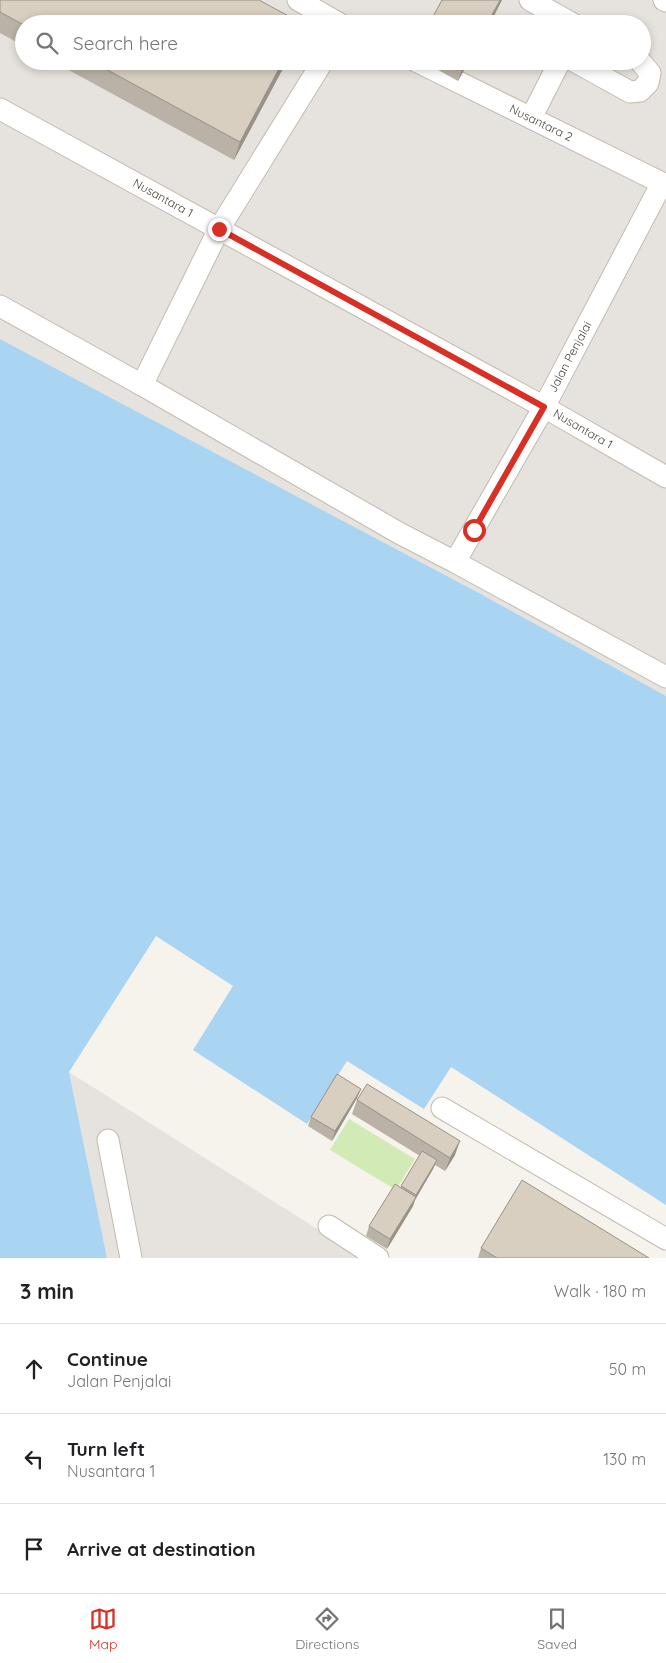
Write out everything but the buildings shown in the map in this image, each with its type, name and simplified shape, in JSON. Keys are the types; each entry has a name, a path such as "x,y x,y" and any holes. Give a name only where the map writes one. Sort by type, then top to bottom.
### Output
{"lane":[{"path":"298,0 324,15"},
{"path":"530,0 557,15"},
{"path":"142,385 219,229 317,70"},
{"name":"Nusantara 2","path":"434,70 664,184"},
{"path":"531,118 555,70"},
{"path":"590,70 630,92 640,91 648,83 650,73 648,70"},
{"name":"Nusantara 1","path":"0,109 544,407 666,477"},
{"name":"Jalan Penjalai","path":"455,562 544,407 664,184"},
{"path":"0,306 142,385 399,533 666,677"},
{"path":"442,1108 666,1239"},
{"path":"108,1140 132,1258"},
{"path":"328,1226 378,1258"}],"shaded area":[{"path":"0,0 666,0 666,696 477,592 0,339"},
{"path":"69,1072 363,1258 107,1258"}],"green space":[{"path":"349,1119 415,1159 396,1190 330,1150"}],"water":[{"path":"0,339 477,592 666,696 666,1205 451,1067 424,1109 347,1061 307,1124 193,1050 233,986 156,936 69,1072 107,1258 0,1258"}],"route":[{"path":"219,229 544,407 474,530"}]}
